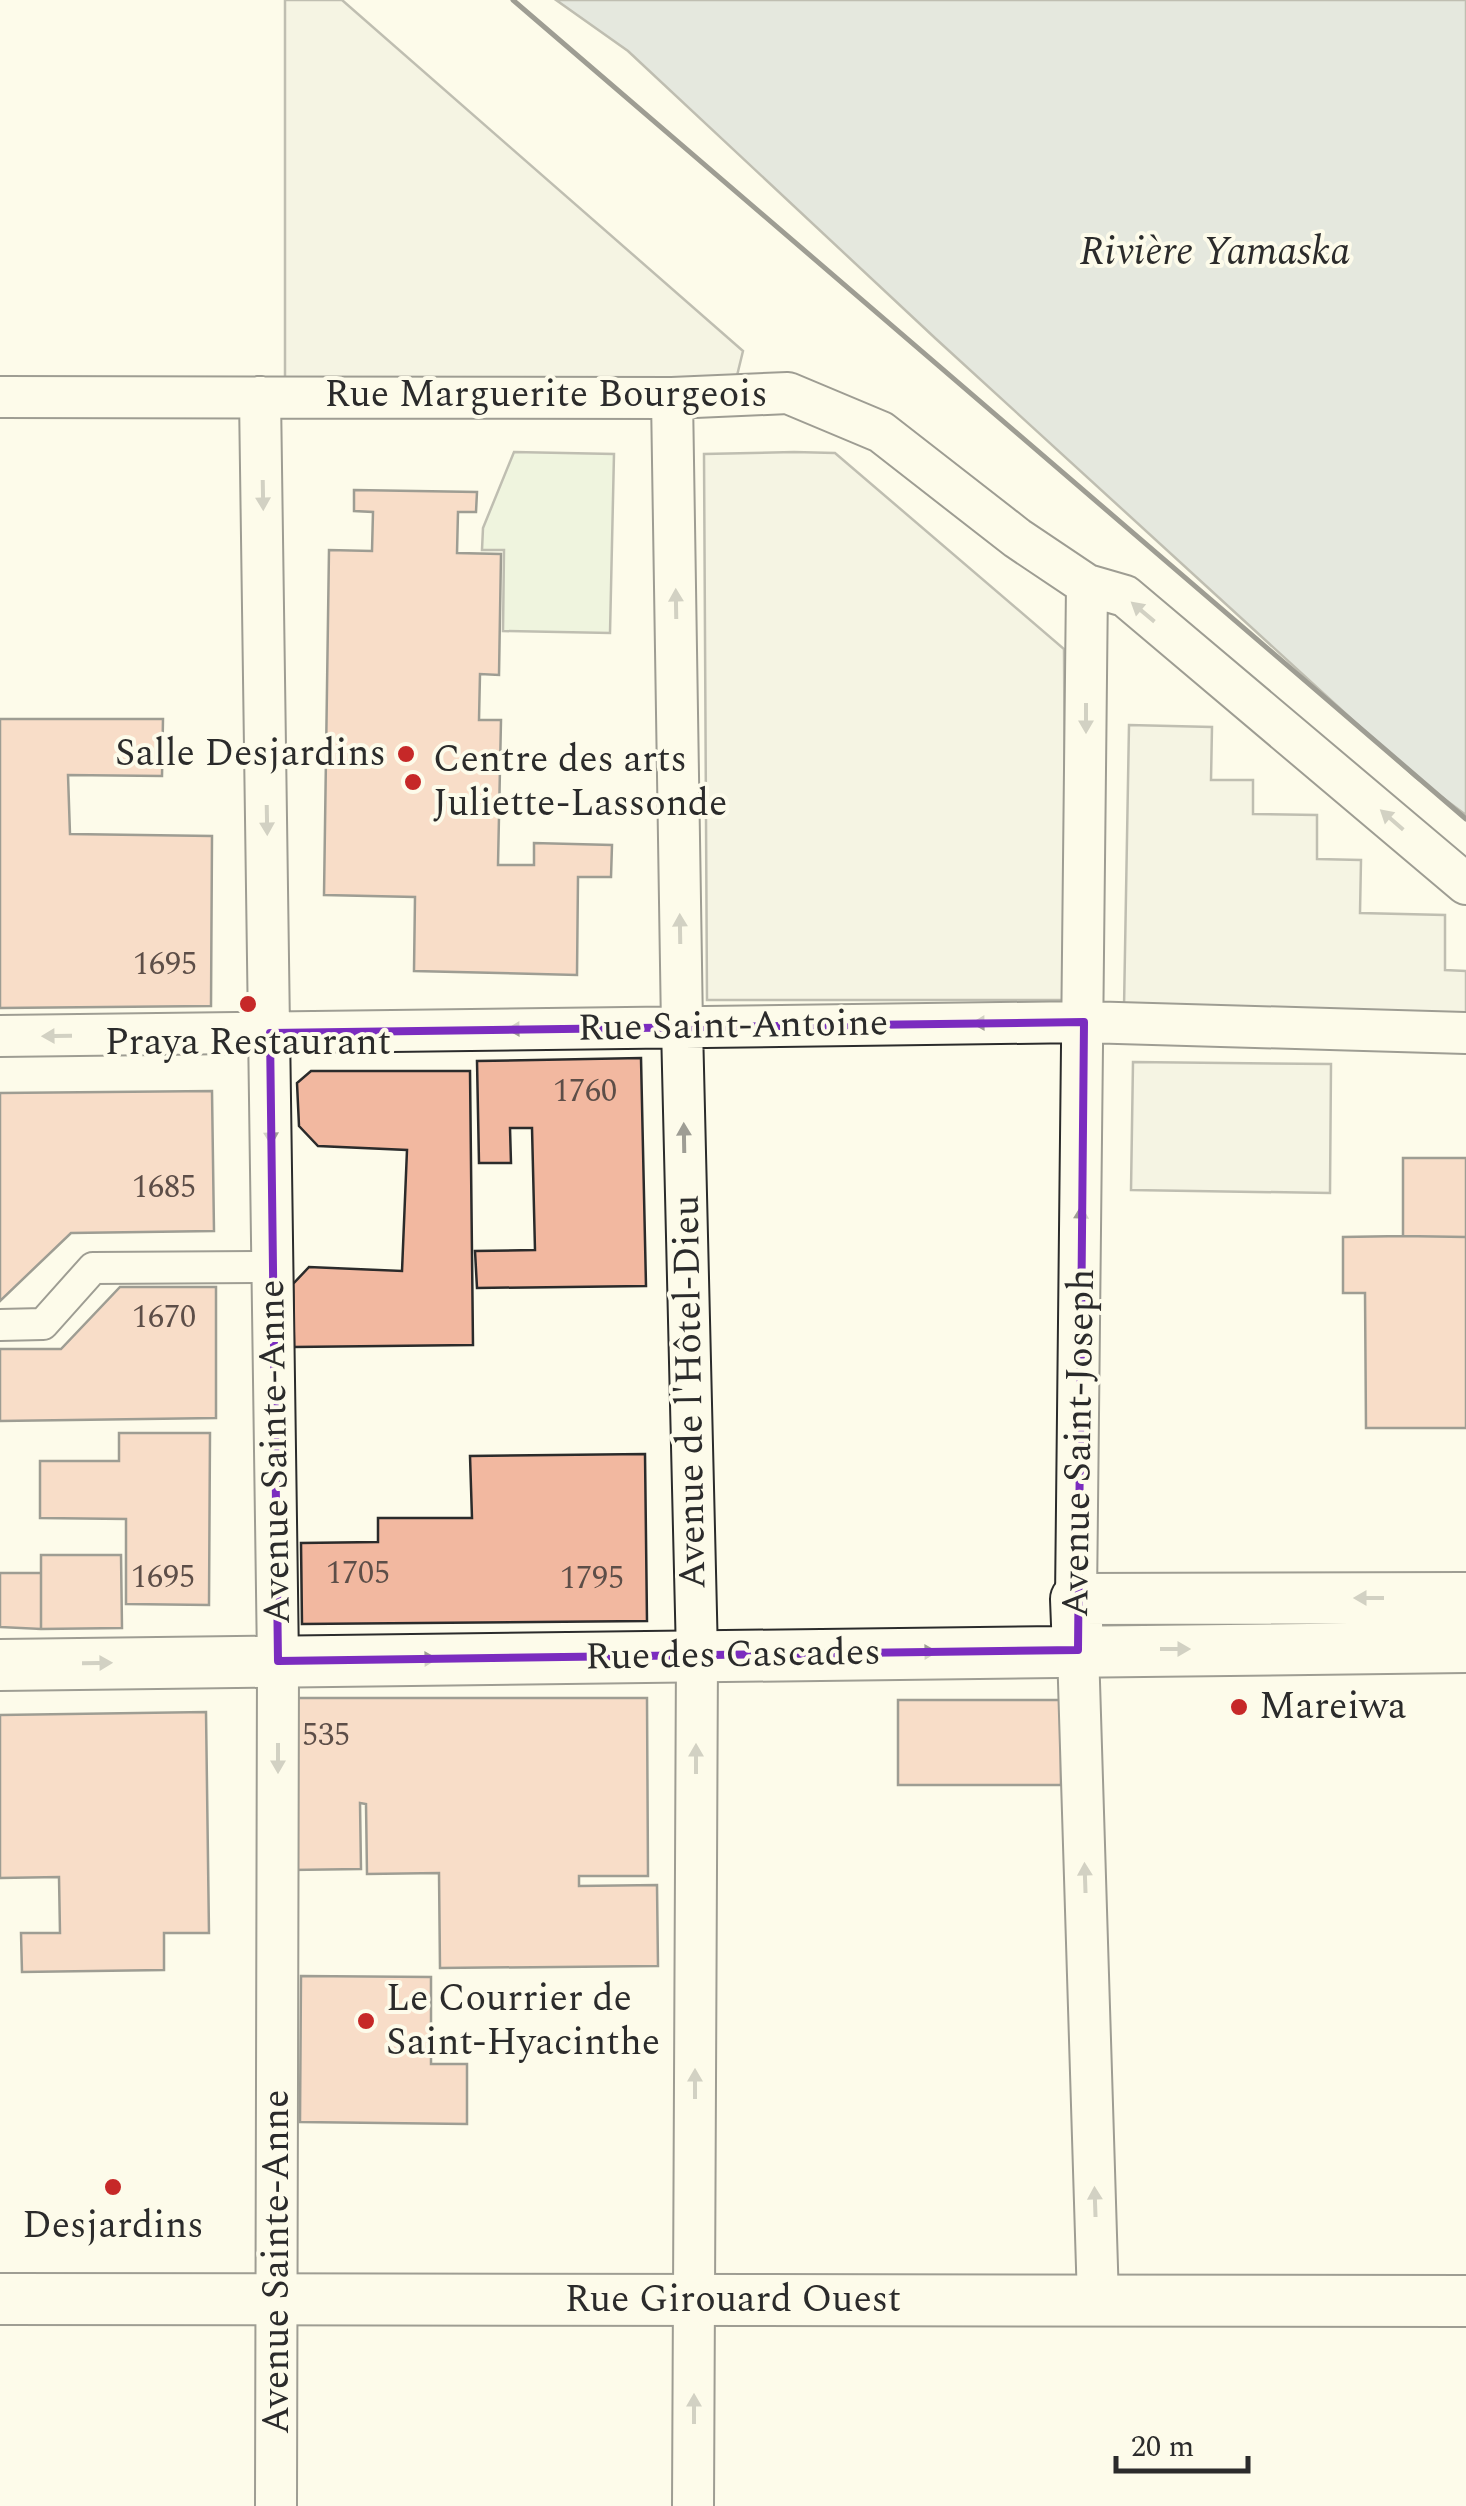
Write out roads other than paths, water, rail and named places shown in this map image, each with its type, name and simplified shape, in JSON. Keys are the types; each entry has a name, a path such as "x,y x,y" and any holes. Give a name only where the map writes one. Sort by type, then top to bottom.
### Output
{"street":[{"name":"Rue Marguerite Bourgeois","path":"0,397 672,398 788,393 881,432 1016,538 1087,585 1124,596 1466,884"},
{"name":"Avenue Sainte-Anne","path":"260,397 278,1661 276,2506"},
{"name":"Avenue de l'Hôtel-Dieu","path":"672,398 696,1655 693,2506"},
{"name":"Avenue Saint-Joseph","path":"1087,585 1076,1598 1098,2300"},
{"name":"Rue Saint-Antoine","path":"0,1036 1084,1022 1466,1033"},
{"path":"0,1326 42,1324 93,1268 273,1267"},
{"path":"1076,1598 1466,1598"},
{"name":"Rue des Cascades","path":"0,1665 1466,1647"},
{"name":"Rue Girouard Ouest","path":"0,2299 1466,2300"}],"water":[{"name":"Rivière Yamaska","path":"556,0 1466,0 1466,815 1415,777 628,51"}],"place":[{"name":"Salle Desjardins","path":"406,754"},
{"name":"Centre des arts Juliette-Lassonde","path":"413,782"},
{"name":"Praya Restaurant","path":"248,1004"},
{"name":"Mareiwa","path":"1239,1707"},
{"name":"Le Courrier de Saint-Hyacinthe","path":"366,2021"},
{"name":"Desjardins","path":"113,2187"}]}
